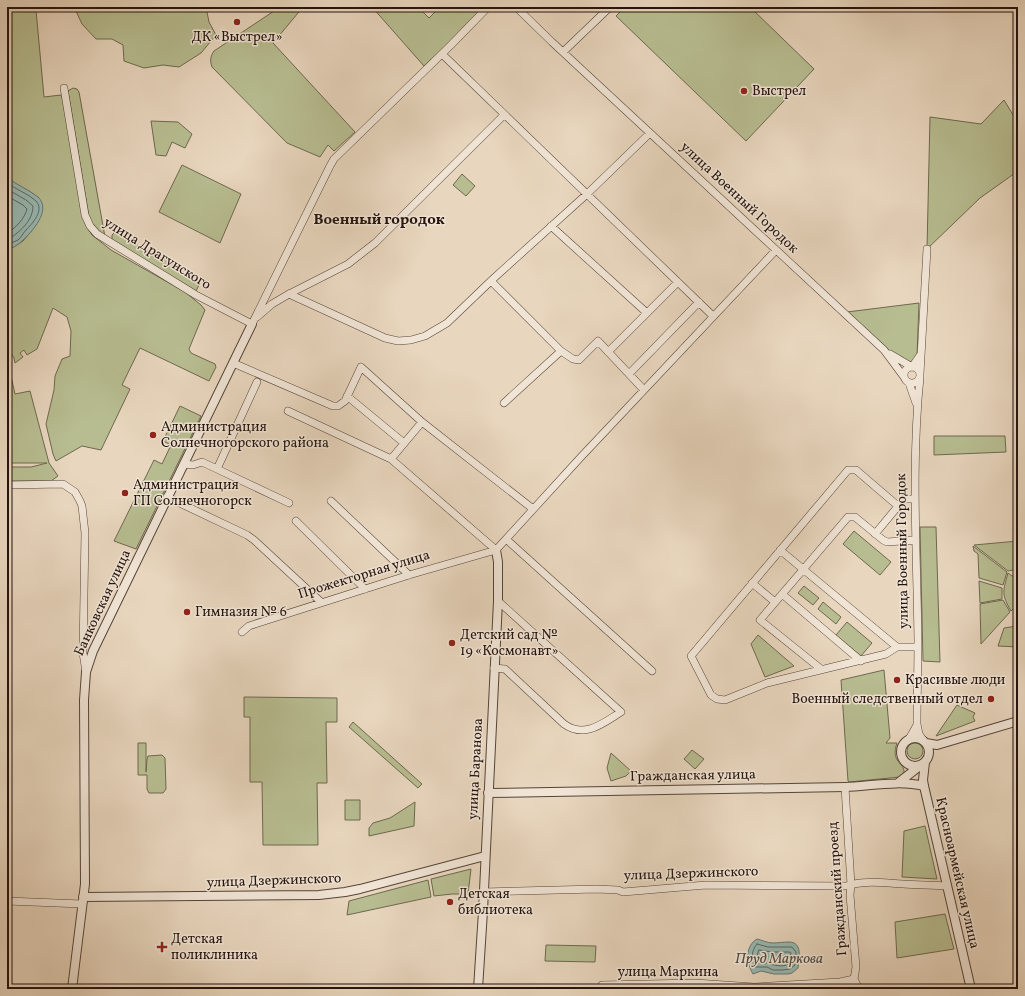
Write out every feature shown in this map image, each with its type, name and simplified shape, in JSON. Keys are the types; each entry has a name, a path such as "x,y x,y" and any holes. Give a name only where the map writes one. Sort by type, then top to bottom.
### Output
{"street":[{"path":"253,321 334,159 488,7"},
{"name":"улица Военный Городок","path":"516,7 884,350 904,376"},
{"path":"563,52 610,7"},
{"path":"442,54 713,316"},
{"name":"улица Драгунского","path":"64,88 85,215 92,229 97,234 196,296 253,321"},
{"path":"253,321 272,304 348,264 375,243 504,114"},
{"path":"289,294 386,338 398,341 411,340 425,336 447,323 587,194 650,133"},
{"path":"552,226 647,313"},
{"name":"улица Военный Городок","path":"917,724 918,647 915,458 927,249"},
{"path":"288,411 391,459 496,550 776,250"},
{"path":"491,281 561,351 573,359 578,360 598,341 644,390"},
{"path":"608,352 678,282"},
{"path":"629,374 699,302"},
{"name":"Банковская улица","path":"72,989 84,884 84,709 86,672 93,651 253,321"},
{"path":"884,350 918,369 920,375 915,383 909,383"},
{"path":"917,410 909,383 904,376 905,370 916,362 922,350"},
{"path":"504,403 561,351"},
{"path":"233,363 333,406 342,404 361,367 422,422 533,509"},
{"path":"217,469 257,382"},
{"path":"347,396 404,443"},
{"path":"391,459 422,422"},
{"path":"184,464 193,465 202,462 289,503"},
{"path":"898,506 856,470 848,470 691,656 711,695 717,699 725,700 767,683 886,654 897,647 918,647"},
{"path":"7,485 63,484 75,492 80,501 82,506 85,533 83,653 86,672"},
{"path":"168,498 247,535 321,602"},
{"path":"875,534 904,499 915,499"},
{"path":"331,501 409,575"},
{"path":"821,669 760,620 848,517 855,517 887,542 916,540"},
{"path":"296,521 365,589"},
{"path":"506,539 652,671"},
{"name":"Прожекторная улица","path":"242,632 249,626 321,602 496,550"},
{"name":"улица Баранова","path":"478,989 498,601 498,562 496,550"},
{"path":"780,550 897,647"},
{"path":"752,583 776,602"},
{"path":"782,594 861,660"},
{"path":"494,668 505,669 564,724 575,730 582,731 596,727 621,712 498,601"},
{"path":"898,783 907,777 910,770 937,745 1018,721"},
{"path":"917,724 913,734 901,748 902,756 916,765 924,783"},
{"path":"917,724 919,734 929,748 929,753"},
{"path":"909,739 915,737 937,745"},
{"name":"Красноармейская улица","path":"916,765 924,783 971,989"},
{"name":"Гражданская улица","path":"488,793 845,787 898,783 924,783"},
{"name":"Гражданский проезд","path":"845,787 851,885 850,895 856,967 854,979 858,989"},
{"name":"улица Дзержинского","path":"7,901 319,895 360,889 485,856"},
{"path":"473,859 478,860 484,869"},
{"name":"улица Дзержинского","path":"484,892 618,890 623,892 706,885 846,886 856,883 882,882 947,886"},
{"name":"улица Маркина","path":"602,985 695,983 754,987 840,982 854,979"}],"green space":[{"path":"7,7 41,7 36,10 44,97 61,95 65,105 87,227 92,235 111,250 185,292 201,305 205,310 189,349 191,353 215,364 216,367 209,381 140,348 122,385 130,389 101,450 82,446 56,461 46,424 54,390 55,376 62,359 70,356 71,331 67,317 53,308 37,349 27,355 24,350 20,353 23,357 15,363 14,358 7,347 7,251 23,241 38,220 42,208 38,198 7,177"},
{"path":"78,7 206,7 209,22 216,35 201,53 179,67 163,65 144,68 124,61 123,45 112,39 96,39 82,24 76,11"},
{"path":"280,7 303,7 273,43 355,132 334,151 328,145 320,157 287,143 211,65 211,57 214,51"},
{"path":"372,7 418,7 429,18 440,7 484,7 424,66"},
{"name":"Выстрел","path":"625,7 750,7 814,69 746,141 616,16"},
{"path":"73,88 77,89 79,92 105,237 97,233 89,217 68,91"},
{"path":"1004,100 1018,123 1018,171 980,198 927,249 930,117 981,124"},
{"path":"151,121 178,122 192,134 185,148 172,142 166,156 156,155"},
{"path":"182,165 241,194 220,243 159,212"},
{"path":"462,174 475,186 466,196 453,185"},
{"path":"116,231 139,246 198,276 200,283 196,291 112,241 112,235"},
{"path":"919,303 917,356 910,362 904,361 887,349 847,312"},
{"path":"11,376 15,394 30,391 49,463 58,476 51,481 7,481 7,467 31,467 47,463 7,463 7,381"},
{"path":"180,406 201,416 136,549 114,541 154,460 162,464 171,445 163,441"},
{"path":"934,436 1005,436 1006,452 934,455"},
{"path":"920,527 936,527 940,662 923,661"},
{"path":"854,531 891,562 880,575 843,544"},
{"path":"1018,541 1018,569 1008,571 974,545"},
{"path":"973,546 1007,572 1003,585 979,578 978,554 974,551"},
{"path":"1008,573 1018,580 1018,604 1011,611 1004,596"},
{"path":"979,581 1002,588 1002,599 980,603"},
{"path":"804,586 819,598 813,605 798,593"},
{"path":"1003,600 1010,612 981,644 980,604"},
{"path":"823,602 841,617 836,624 818,609"},
{"path":"847,622 872,643 861,656 836,635"},
{"path":"1017,626 1018,647 998,646 1004,628"},
{"path":"758,635 794,666 765,677 751,644"},
{"path":"884,670 890,738 886,743 897,743 895,755 904,769 904,773 900,777 849,782 841,680"},
{"path":"244,697 337,698 337,722 326,722 327,783 317,783 318,845 263,845 262,782 250,782 250,717 244,717"},
{"path":"957,705 975,713 973,717 975,721 936,736"},
{"path":"353,722 422,784 418,788 349,727"},
{"path":"138,743 146,743 146,772 148,756 162,755 165,758 166,789 163,793 149,793 147,789 147,775 138,775"},
{"path":"912,743 918,743 923,748 921,757 918,759 912,759 907,754 907,748"},
{"path":"692,750 704,759 695,769 684,759"},
{"path":"611,753 631,771 626,776 611,781 607,768"},
{"path":"345,800 360,800 360,820 345,820"},
{"path":"415,802 414,826 369,836 369,828 373,823 390,818"},
{"path":"925,826 937,879 902,877 904,831"},
{"path":"471,869 468,894 434,896 431,879"},
{"path":"428,880 431,897 347,915 349,901"},
{"path":"945,914 954,949 897,958 895,922"},
{"path":"546,945 596,946 595,962 545,961"}],"water":[{"path":"7,177 38,197 42,202 43,208 39,220 31,232 7,251"},
{"name":"Пруд Маркова","path":"757,939 771,943 789,942 796,945 799,952 798,968 792,973 788,974 774,974 761,971 753,974 749,965 748,955 750,946"}],"place":[{"name":"ДК «Выстрел»","path":"237,22"},
{"name":"Выстрел","path":"744,91"},
{"name":"Администрация Солнечногорского района","path":"153,435"},
{"name":"Администрация ГП Солнечногорск","path":"125,493"},
{"name":"Гимназия № 6","path":"187,612"},
{"name":"Детский сад № 19 «Космонавт»","path":"452,643"},
{"name":"Красивые люди","path":"897,680"},
{"name":"Военный следственный отдел","path":"991,699"},
{"name":"Детская библиотека","path":"450,902"},
{"name":"Детская поликлиника","path":"162,947"}],"district":[{"name":"Военный городок","path":"379,220"}]}
